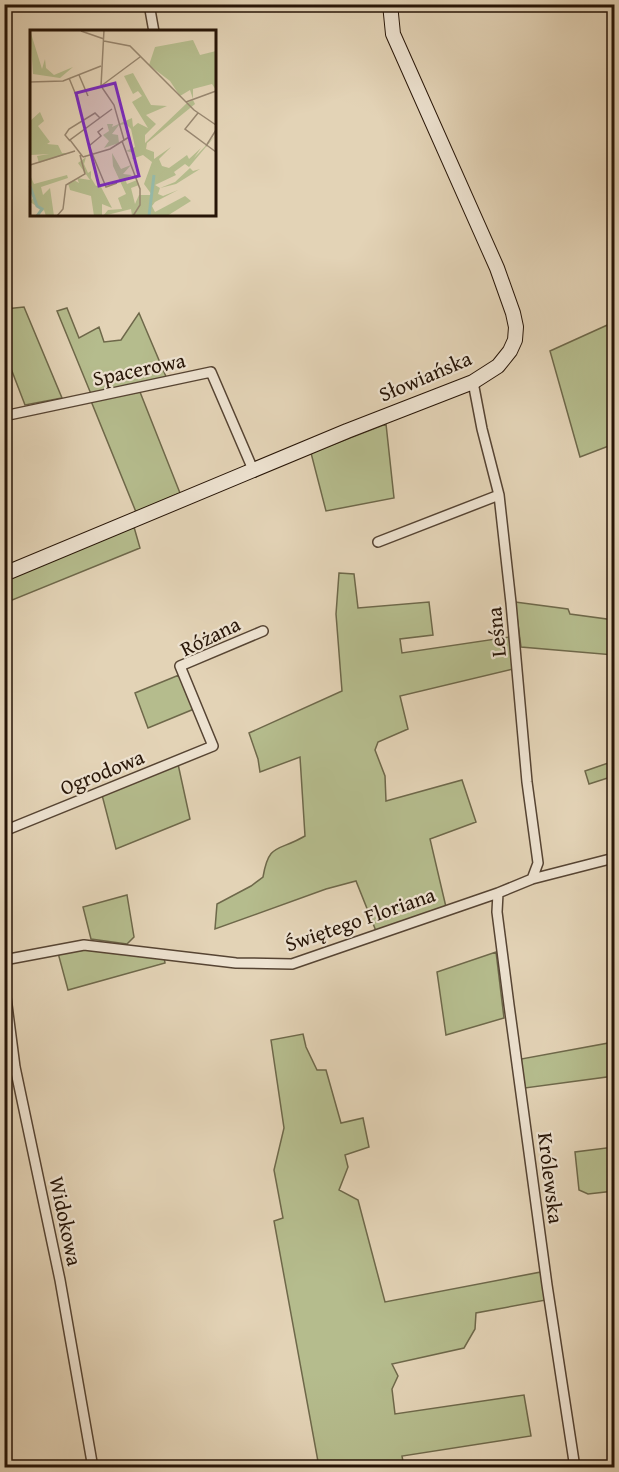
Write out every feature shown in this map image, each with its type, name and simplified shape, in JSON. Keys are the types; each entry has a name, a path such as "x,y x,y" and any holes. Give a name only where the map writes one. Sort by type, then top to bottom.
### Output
{"street":[{"path":"149,4 154,30"},
{"name":"Słowiańska","path":"4,574 347,431 473,382 498,366 510,351 515,340 516,327 497,268 393,34 390,4"},
{"name":"Spacerowa","path":"4,416 212,372 254,471"},
{"name":"Leśna","path":"473,382 499,495 537,863 532,879"},
{"path":"378,542 499,495"},
{"name":"Różana","path":"213,746 180,666 263,631"},
{"name":"Ogrodowa","path":"4,831 213,746"},
{"name":"Świętego Floriana","path":"4,960 84,945 236,963 292,964 498,893 532,879 615,858"},
{"name":"Królewska","path":"498,893 497,912 509,1005 547,1285 575,1467"},
{"name":"Widokowa","path":"4,981 15,1067 60,1280 93,1467"}],"green space":[{"path":"24,307 62,398 25,405 5,353 5,309"},
{"path":"67,308 79,338 99,327 104,342 121,340 139,313 167,379 91,394 57,311"},
{"path":"614,322 614,444 580,457 550,351"},
{"path":"140,392 180,493 136,512 91,401"},
{"path":"386,424 394,498 326,511 311,453"},
{"path":"134,527 140,548 5,603 5,580"},
{"path":"339,573 354,574 358,608 429,602 433,635 400,639 402,653 509,637 513,669 400,696 408,729 378,742 375,750 385,776 386,801 462,780 476,822 430,839 446,907 376,931 356,881 326,889 215,929 217,904 263,877 268,858 276,849 305,836 300,757 260,772 249,733 342,691 336,614"},
{"path":"515,602 568,609 570,614 614,620 614,655 521,647"},
{"path":"179,675 194,709 148,728 135,693"},
{"path":"614,761 614,776 589,784 585,771"},
{"path":"178,764 190,819 116,849 102,795"},
{"path":"127,895 134,937 127,944 91,939 83,907"},
{"path":"85,950 164,957 165,963 68,990 58,953"},
{"path":"496,952 504,1018 446,1035 437,972"},
{"path":"303,1034 306,1047 317,1070 326,1070 341,1123 363,1118 369,1147 345,1155 348,1167 339,1190 358,1200 385,1302 541,1272 546,1300 476,1313 475,1329 464,1348 392,1364 398,1376 392,1389 395,1414 524,1395 531,1436 402,1456 404,1467 319,1467 274,1221 283,1218 274,1170 284,1128 271,1040"},
{"path":"614,1042 614,1076 525,1088 521,1059"},
{"path":"614,1147 614,1191 588,1194 579,1190 575,1152"}]}
